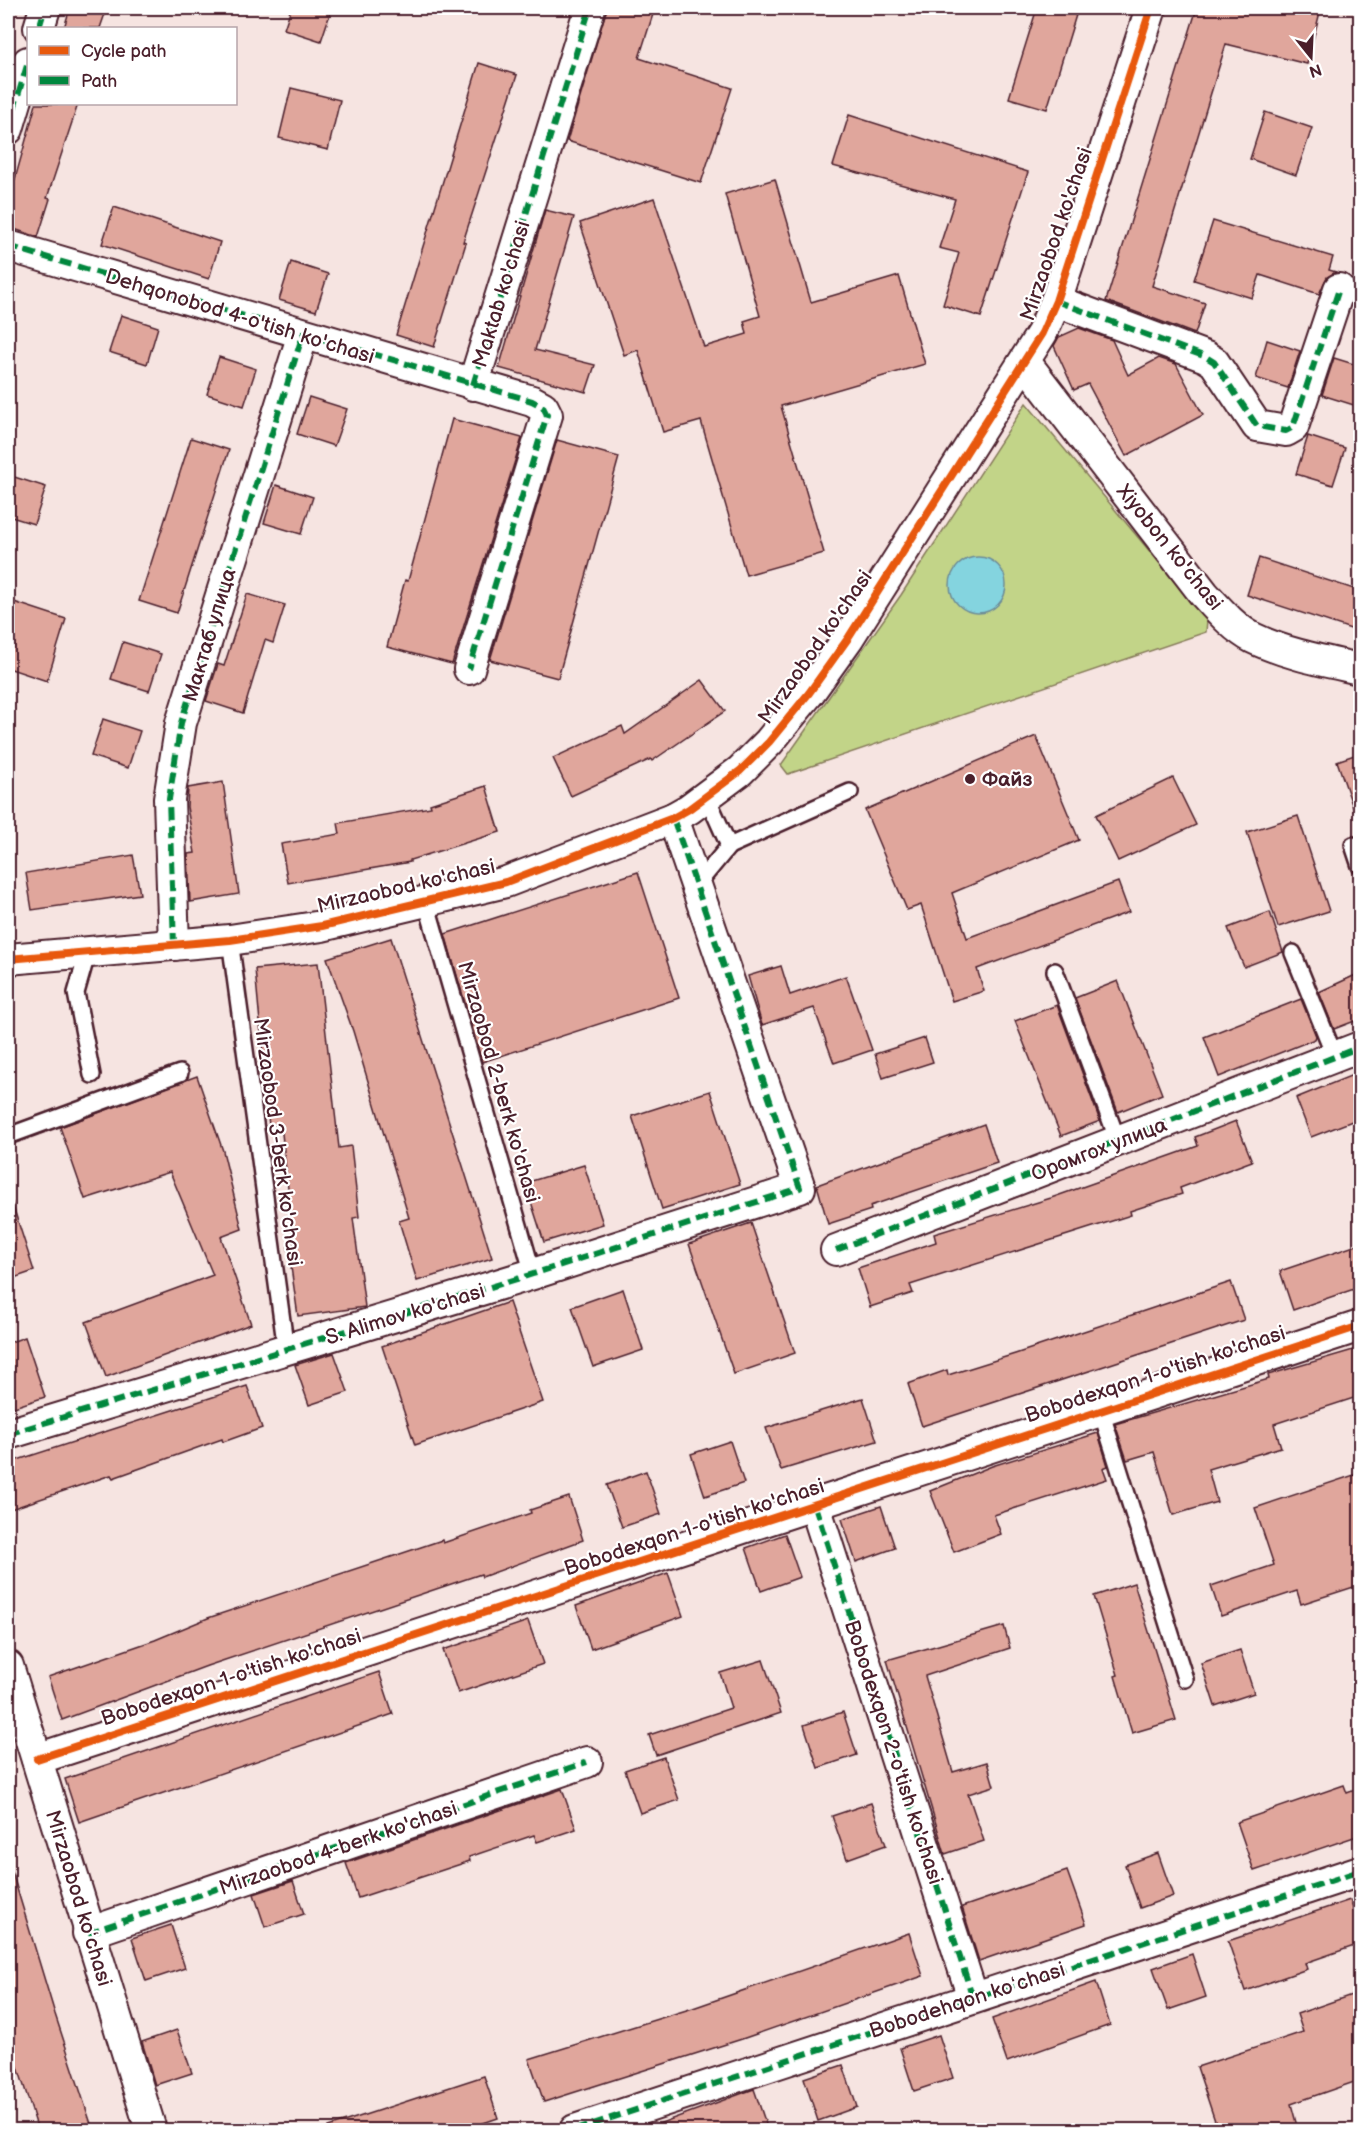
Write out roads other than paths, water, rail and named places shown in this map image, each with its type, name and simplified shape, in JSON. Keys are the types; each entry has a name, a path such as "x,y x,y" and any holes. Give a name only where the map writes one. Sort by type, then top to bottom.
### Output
{"street":[{"path":"39,27 45,8"},
{"name":"Maktab ko'chasi","path":"469,669 547,415 543,407 532,401 473,385 590,8"},
{"name":"Mirzaobod ko'chasi","path":"8,959 230,940 322,926 426,902 506,882 673,818 707,797 769,742 809,693 849,637 1025,362 1056,301 1151,8"},
{"path":"8,129 27,65"},
{"name":"Dehqonobod 4-o'tish ko'chasi","path":"8,246 473,385"},
{"path":"1056,301 1206,357 1214,362 1257,426 1286,431 1293,427 1339,289"},
{"name":"Мактаб улица","path":"174,945 169,799 181,723 303,334"},
{"name":"Xiyobon ko'chasi","path":"1025,362 1204,594 1222,614 1251,637 1293,653 1360,669"},
{"path":"673,818 696,885"},
{"name":"S. Alimov ko'chasi","path":"8,1434 533,1274 800,1188 696,885"},
{"name":"Оромгох улица","path":"836,1250 1348,1052"},
{"name":"Bobodexqon 1-o'tish ko'chasi","path":"37,1759 816,1506 1360,1326"},
{"name":"Bobodexqon 2-o'tish ko'chasi","path":"816,1506 974,1998"},
{"name":"Mirzaobod koʻchasi","path":"8,1666 88,1933 151,2130"},
{"name":"Mirzaobod 4-berk ko'chasi","path":"88,1933 587,1762"},
{"name":"Bobodehqon koʻchasi","path":"574,2130 1360,1871"}],"lane":[{"path":"696,885 729,846 850,792"},
{"path":"707,797 729,846"},
{"path":"1353,845 1360,866"},
{"name":"Mirzaobod 2-berk ko'chasi","path":"426,902 533,1274"},
{"name":"Mirzaobod 3-berk ko'chasi","path":"230,940 286,1350"},
{"path":"88,951 76,993 92,1075"},
{"path":"1293,953 1348,1052"},
{"path":"1055,971 1118,1142"},
{"path":"8,1136 180,1073"},
{"path":"1101,1411 1185,1679"}],"water":[{"path":"978,557 989,559 998,565 1004,574 1006,585 1004,596 998,605 989,611 978,613 967,611 958,605 952,596 950,585 952,574 958,565 967,559"}],"place":[{"name":"Файз","path":"970,779"}]}
